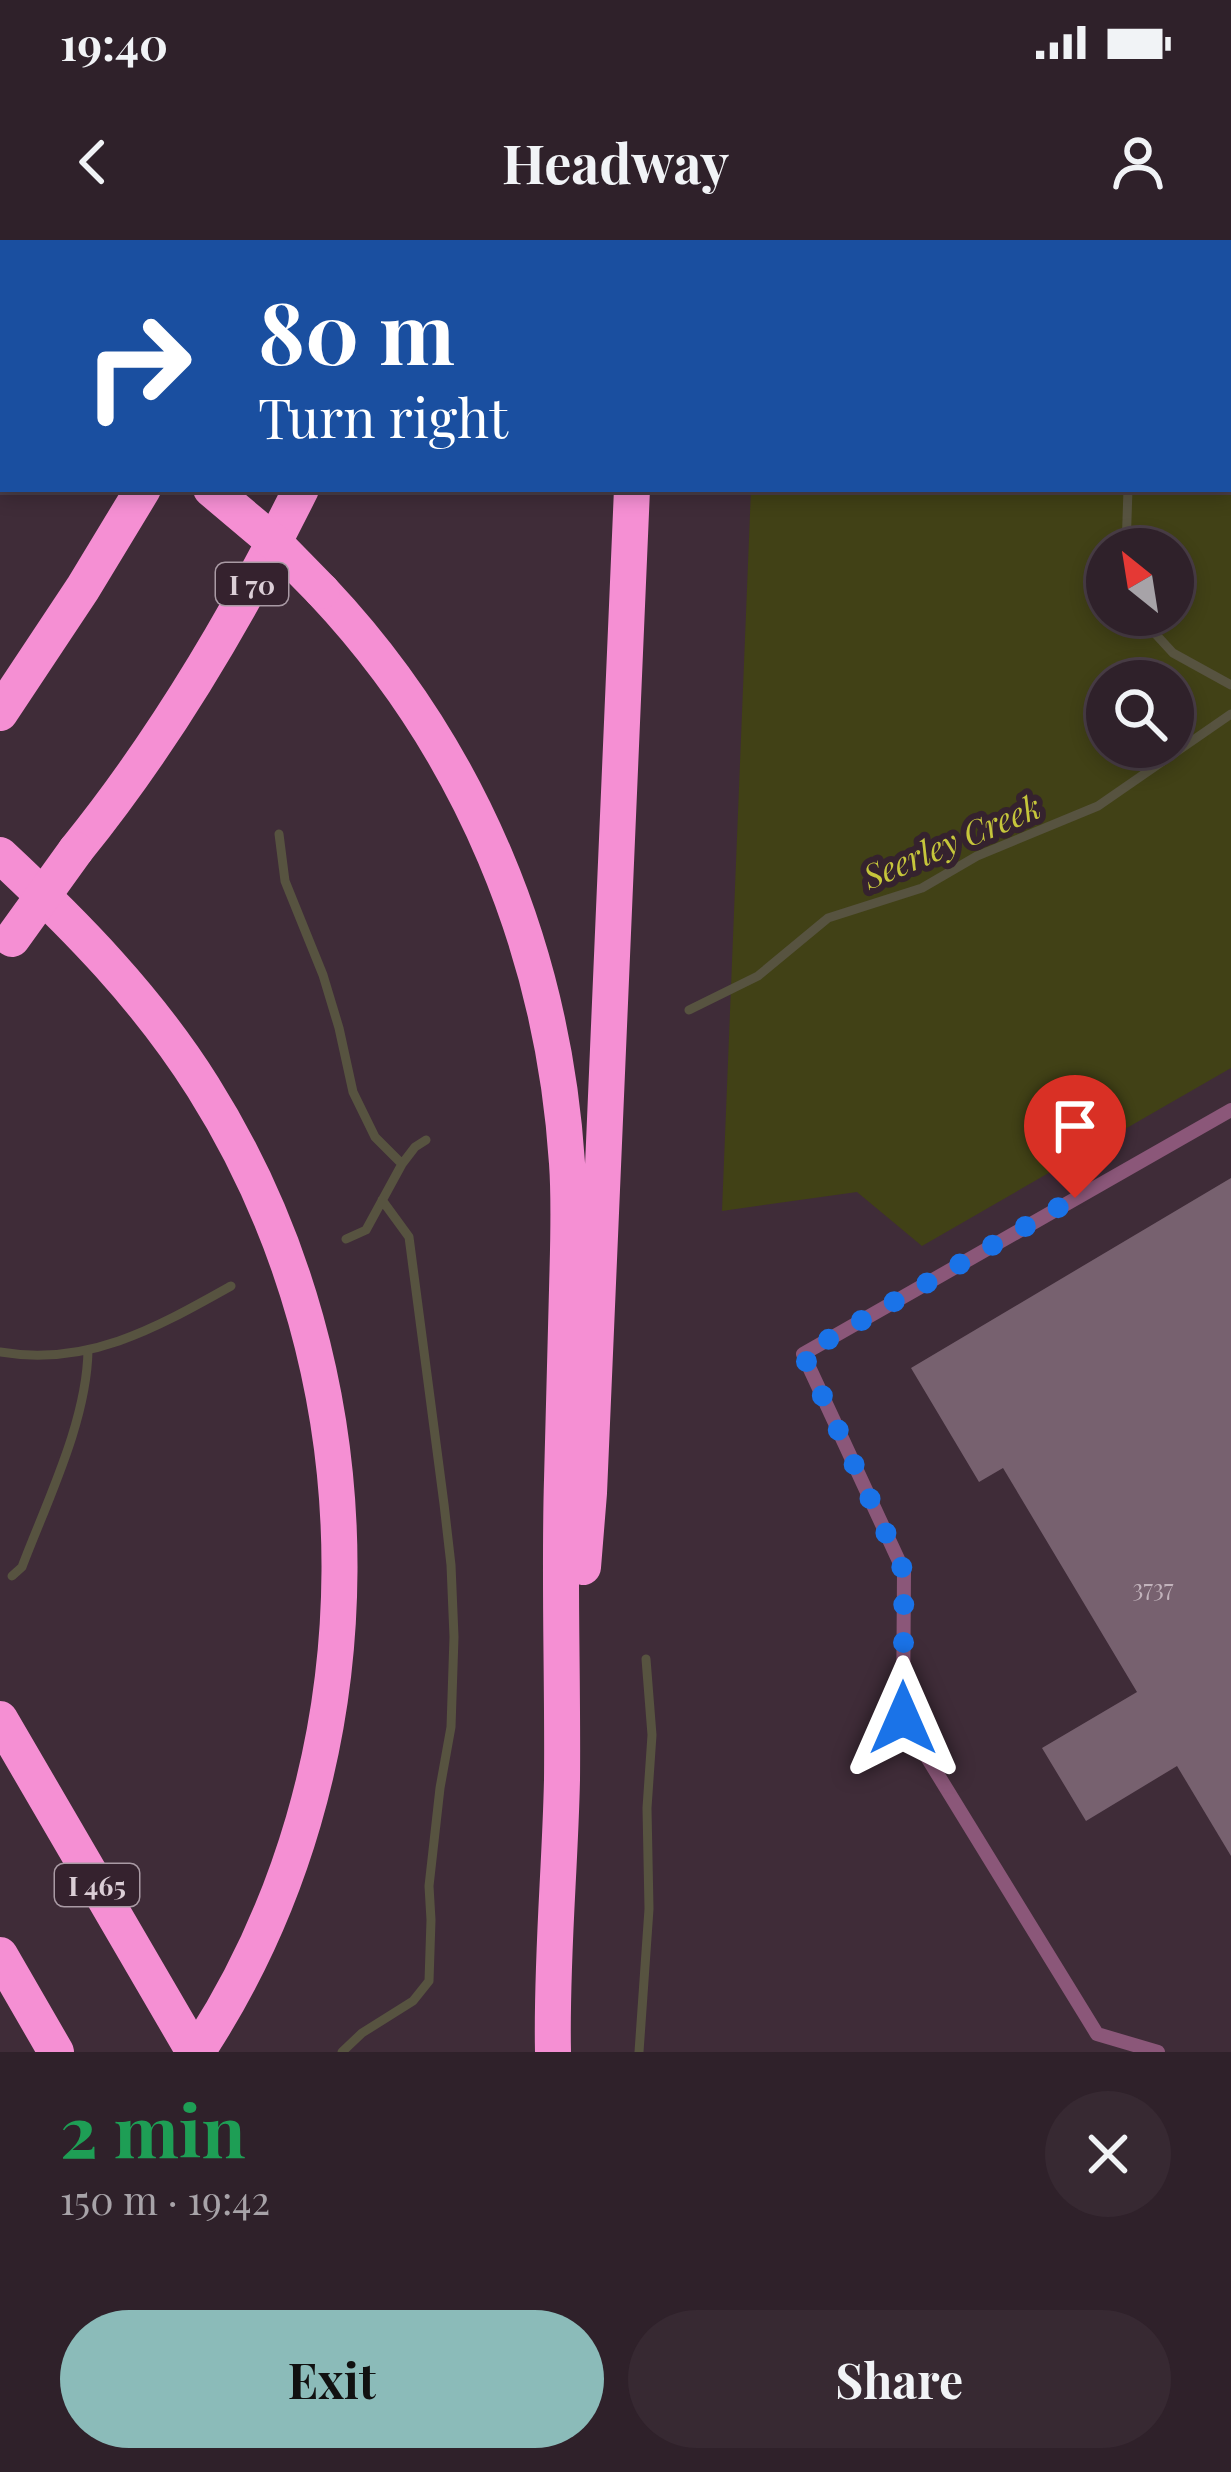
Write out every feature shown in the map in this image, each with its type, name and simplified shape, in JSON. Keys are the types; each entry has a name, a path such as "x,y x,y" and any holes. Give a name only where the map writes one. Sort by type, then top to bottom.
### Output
{"highway":[{"path":"0,713 141,492"},
{"path":"215,492 322,591 408,695 467,792 530,947 556,1057 568,1187 562,1786"},
{"name":"I 70","path":"4,950 218,648 299,492"},
{"path":"553,2052 562,1786 589,1493 632,492"},
{"path":"0,855 100,952 204,1088 254,1178 283,1246 309,1324 332,1438 341,1557 339,1633 317,1772 298,1840 258,1943 195,2052"},
{"name":"I 465","path":"0,1719 195,2052"},
{"path":"0,1955 56,2052"}],"lane":[{"path":"1158,2052 1097,2034 903,1718 904,1572 803,1354 1231,1110"}],"shaded area":[{"path":"751,492 1231,492 1231,1068 922,1246 857,1192 722,1211"}],"building":[{"path":"1231,1178 1231,1856 1177,1766 1086,1821 1042,1748 1137,1692 1003,1468 979,1482 911,1368"}],"waterway":[{"path":"1127,528 1128,492"},
{"path":"1157,636 1173,653 1231,685"},
{"name":"Seerley Creek","path":"689,1010 758,976 828,918 922,888 977,856 1098,806 1231,714"},
{"path":"279,834 285,881 323,975 353,1092 375,1137 402,1164"},
{"name":"Seerley Creek","path":"346,1239 366,1230 402,1164 426,1140"},
{"path":"342,2052 362,2033 413,2001 429,1981 429,1886 451,1727 454,1637 444,1504 409,1237 382,1200"},
{"name":"Seerley Creek","path":"0,1352 63,1354 92,1349 148,1329 231,1286"},
{"path":"12,1576 22,1567 64,1460 81,1405 88,1350"},
{"path":"639,2052 649,1909 647,1808 652,1735 646,1659"}],"route":[{"path":"903,1718 904,1572 803,1354 1075,1198"}]}
